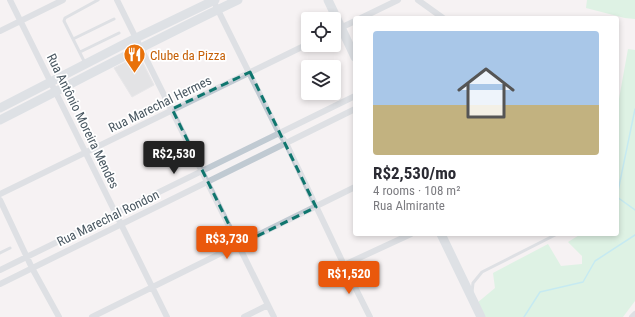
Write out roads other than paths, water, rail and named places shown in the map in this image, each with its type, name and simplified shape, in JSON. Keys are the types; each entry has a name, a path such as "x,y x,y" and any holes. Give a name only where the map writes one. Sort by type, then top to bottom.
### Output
{"main road":[{"path":"0,108 136,38 214,0"},
{"path":"0,120 238,0"},
{"path":"328,0 332,12"},
{"path":"341,35 353,54"},
{"path":"442,236 481,317"}],"street":[{"name":"Rua Antônio Moreira Mendes","path":"10,0 116,213 120,225 167,317"},
{"path":"0,31 63,0"},
{"path":"116,0 172,109 274,317"},
{"path":"214,0 286,143 370,317"},
{"path":"365,16 398,0"},
{"path":"418,0 440,16"},
{"path":"426,6 431,0"},
{"path":"341,27 353,22"},
{"name":"Rua Marechal Hermes","path":"0,194 301,47"},
{"path":"0,270 353,97"},
{"name":"Rua Marechal Rondon","path":"0,284 353,110"},
{"path":"92,317 353,188"},
{"path":"0,200 28,256 32,268 58,317"},
{"path":"344,265 407,236"},
{"path":"244,317 268,305"},
{"path":"632,317 635,314"}],"lane":[{"path":"86,64 64,21 65,18 98,0"},
{"path":"73,39 114,19"},
{"path":"80,52 119,33"},
{"path":"472,296 473,283 482,272 553,236"},
{"path":"0,253 10,248"}],"waterway":[{"path":"619,186 635,109"},
{"path":"619,198 635,210"},
{"path":"524,317 540,292 583,282 595,261 635,235"}],"place":[{"name":"Clube da Pizza","path":"135,74"}]}
